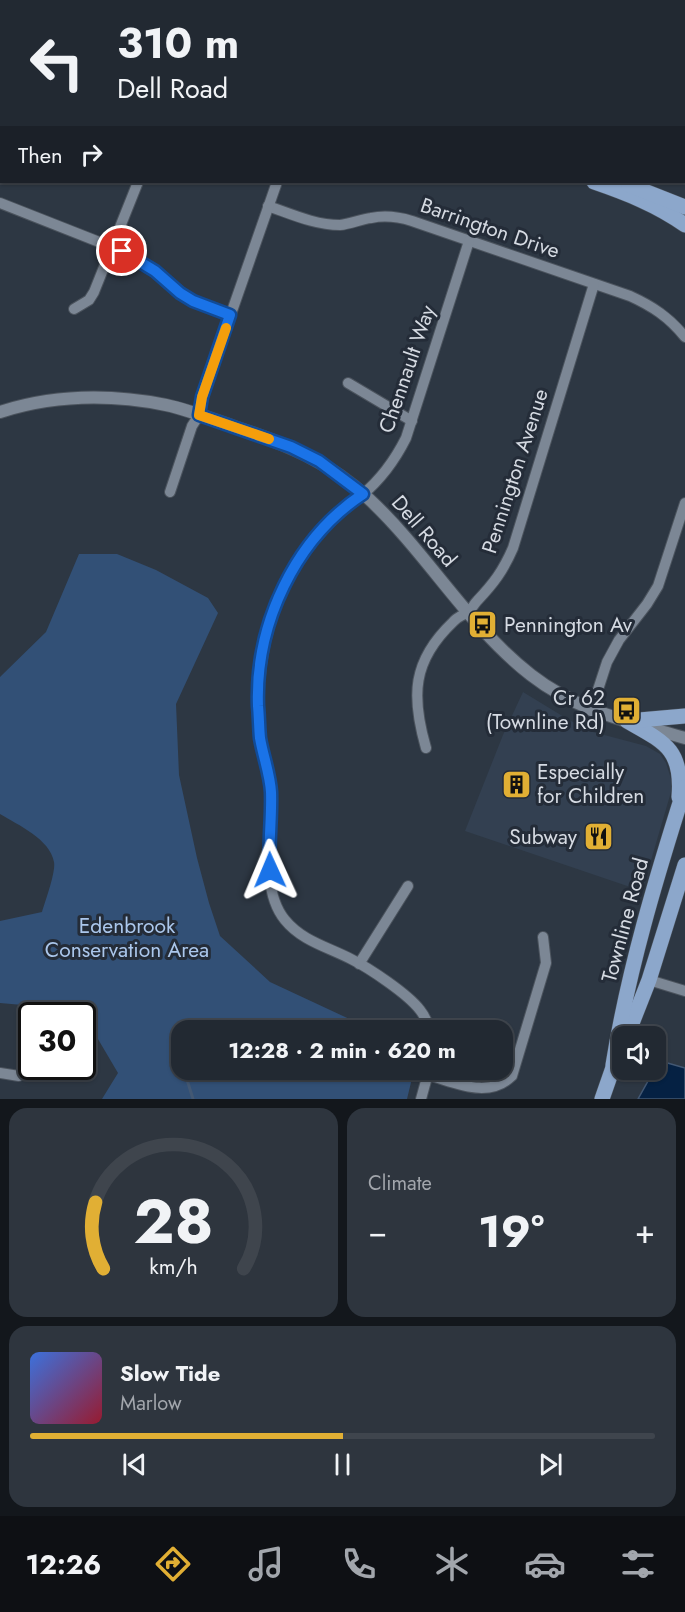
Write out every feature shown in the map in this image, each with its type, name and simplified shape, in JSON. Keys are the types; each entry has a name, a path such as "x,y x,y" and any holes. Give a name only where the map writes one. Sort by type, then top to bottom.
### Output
{"main road":[{"path":"597,183 632,195 669,213 685,225"},
{"path":"622,183 685,207"},
{"path":"627,721 685,716"},
{"path":"627,721 663,742 676,761 680,770 678,810"},
{"name":"Townline Road","path":"619,1026 662,861 685,787"},
{"name":"Townline Road","path":"631,1026 649,980 685,865"},
{"name":"Townline Road","path":"602,1099 612,1068"}],"street":[{"path":"74,309 89,300 138,183"},
{"path":"170,492 192,426 199,415 202,397 277,183"},
{"path":"0,203 112,248 147,265 193,301 230,315"},
{"name":"Barrington Drive","path":"268,206 314,222 329,224 343,225 370,218 399,217 648,304 664,315 685,337"},
{"name":"Chennault Way","path":"425,1020 420,1010 376,975 294,930 283,918 276,904 269,857 271,789 260,737 259,672 274,609 287,579 304,552 324,527 349,503 363,494 398,454 412,421 470,241"},
{"name":"Pennington Avenue","path":"426,748 416,706 421,669 439,636 493,585 505,567 513,548 594,284"},
{"path":"348,383 412,421"},
{"name":"Dell Road","path":"0,412 37,403 91,397 152,403 199,415 291,447 319,461 363,494 389,520 491,638 525,670 556,692 591,711 685,738"},
{"path":"591,711 607,662 657,586 685,504"},
{"path":"359,964 408,886"},
{"path":"513,1073 546,963 543,937"},
{"path":"649,980 685,991"},
{"path":"0,1073 18,1076"},
{"path":"421,1099 427,1080"},
{"path":"452,1080 487,1090 496,1088 507,1080"}],"shaded area":[{"path":"523,692 593,732 646,746 660,754 666,763 672,782 671,792 642,891 465,831 503,735"},
{"path":"666,1063 685,1068 685,1099 638,1099 649,1080 666,1080"}],"green space":[{"name":"Edenbrook Conservation Area","path":"79,554 117,554 156,570 208,598 218,613 176,704 179,775 197,858 220,936 270,982 352,1020 171,1020 171,1080 412,1080 407,1099 102,1099 118,1073 96,1036 96,1002 0,1003 0,921 42,912 52,880 54,862 46,846 40,840 0,814 0,677 46,632"}],"waterway":[{"path":"187,1080 193,1099"}],"slow traffic":[{"path":"226,328 202,397 199,415 269,439"}],"place":[{"name":"Pennington Av","path":"483,625"},
{"name":"Cr 62 (Townline Rd)","path":"626,710"},
{"name":"Especially for Children","path":"516,784"},
{"name":"Subway","path":"598,837"}],"route":[{"path":"122,251 155,271 193,301 230,315 202,397 199,415 291,447 319,461 346,479 363,494 349,503 324,527 304,552 287,579 274,609 265,640 259,672 258,704 260,737 271,789 270,870"}]}
